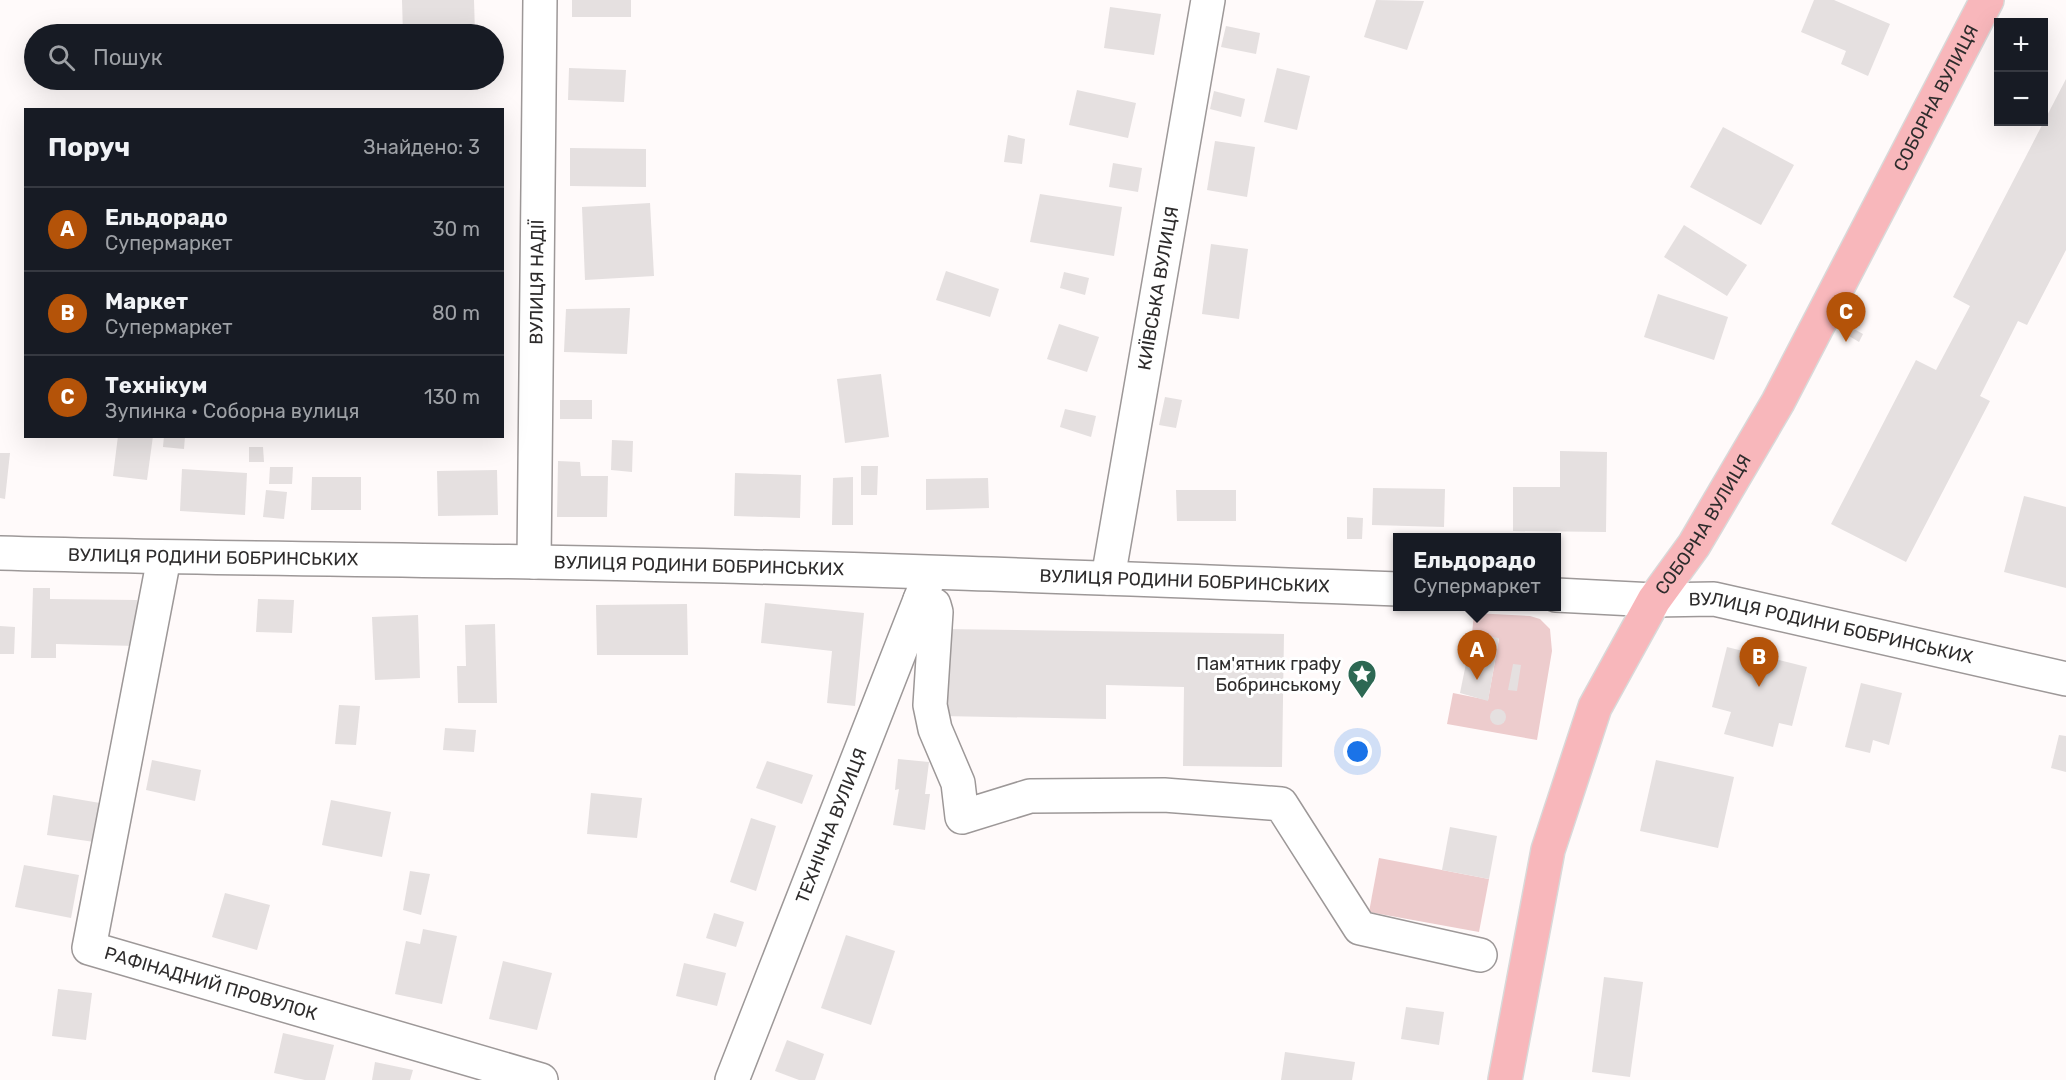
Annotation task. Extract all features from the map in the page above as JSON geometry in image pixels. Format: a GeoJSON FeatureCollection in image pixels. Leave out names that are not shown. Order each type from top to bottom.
{"type":"FeatureCollection","features":[{"type":"Feature","properties":{"kind":"main road","name":"СОБОРНА ВУЛИЦЯ"},"geometry":{"type":"LineString","coordinates":[[1505,1080],[1548,850],[1595,707],[1654,600],[1694,545],[1779,402],[1987,0]]}},
{"type":"Feature","properties":{"kind":"street","name":"ВУЛИЦЯ НАДІЇ"},"geometry":{"type":"LineString","coordinates":[[534,562],[540,0]]}},
{"type":"Feature","properties":{"kind":"street","name":"КИЇВСЬКА ВУЛИЦЯ"},"geometry":{"type":"LineString","coordinates":[[1108,578],[1208,0]]}},
{"type":"Feature","properties":{"kind":"street","name":"ВУЛИЦЯ РОДИНИ БОБРИНСЬКИХ"},"geometry":{"type":"LineString","coordinates":[[0,553],[164,558],[534,562],[925,586],[1108,578],[1393,590]]}},
{"type":"Feature","properties":{"kind":"street","name":"РАФІНАДНИЙ ПРОВУЛОК"},"geometry":{"type":"LineString","coordinates":[[164,558],[89,948],[541,1080]]}},
{"type":"Feature","properties":{"kind":"street"},"geometry":{"type":"LineString","coordinates":[[925,586],[936,612],[930,705],[935,729],[958,783],[962,817],[1030,796],[1164,795],[1281,804],[1360,928],[1480,955]]}},
{"type":"Feature","properties":{"kind":"street","name":"ТЕХНІЧНА ВУЛИЦЯ"},"geometry":{"type":"LineString","coordinates":[[732,1080],[925,586]]}},
{"type":"Feature","properties":{"kind":"street","name":"ВУЛИЦЯ РОДИНИ БОБРИНСЬКИХ"},"geometry":{"type":"LineString","coordinates":[[1561,595],[1654,600],[1713,599],[2066,678]]}},
{"type":"Feature","properties":{"kind":"shaded area"},"geometry":{"type":"Polygon","coordinates":[[[1474,613],[1530,616],[1540,619],[1550,629],[1552,651],[1537,740],[1447,724],[1453,693],[1488,700],[1499,639],[1472,634],[1474,613]]]}},
{"type":"Feature","properties":{"kind":"shaded area"},"geometry":{"type":"Polygon","coordinates":[[[1379,858],[1489,879],[1479,932],[1369,912],[1379,858]]]}},
{"type":"Feature","properties":{"kind":"building"},"geometry":{"type":"Polygon","coordinates":[[[402,0],[474,0],[475,24],[403,24],[402,0]]]}},
{"type":"Feature","properties":{"kind":"building"},"geometry":{"type":"Polygon","coordinates":[[[572,0],[631,0],[631,17],[572,17],[572,0]]]}},
{"type":"Feature","properties":{"kind":"building"},"geometry":{"type":"Polygon","coordinates":[[[1376,0],[1424,1],[1407,50],[1364,37],[1376,0]]]}},
{"type":"Feature","properties":{"kind":"building"},"geometry":{"type":"Polygon","coordinates":[[[1814,0],[1834,0],[1890,24],[1868,76],[1841,64],[1846,51],[1801,32],[1814,0]]]}},
{"type":"Feature","properties":{"kind":"building"},"geometry":{"type":"Polygon","coordinates":[[[1110,7],[1161,14],[1154,55],[1104,48],[1110,7]]]}},
{"type":"Feature","properties":{"kind":"building"},"geometry":{"type":"Polygon","coordinates":[[[1226,26],[1260,33],[1256,54],[1221,47],[1226,26]]]}},
{"type":"Feature","properties":{"kind":"building"},"geometry":{"type":"Polygon","coordinates":[[[569,68],[626,70],[624,102],[568,100],[569,68]]]}},
{"type":"Feature","properties":{"kind":"building"},"geometry":{"type":"Polygon","coordinates":[[[1277,68],[1310,76],[1297,130],[1264,122],[1277,68]]]}},
{"type":"Feature","properties":{"kind":"building"},"geometry":{"type":"Polygon","coordinates":[[[2066,79],[2066,250],[2027,325],[2018,321],[1980,396],[1990,401],[1906,562],[1831,524],[1916,360],[1936,370],[1970,306],[1953,297],[2042,126],[2048,126],[2048,114],[2066,79]]]}},
{"type":"Feature","properties":{"kind":"building"},"geometry":{"type":"Polygon","coordinates":[[[1077,90],[1136,103],[1128,138],[1069,125],[1077,90]]]}},
{"type":"Feature","properties":{"kind":"building"},"geometry":{"type":"Polygon","coordinates":[[[1214,91],[1245,99],[1241,117],[1210,109],[1214,91]]]}},
{"type":"Feature","properties":{"kind":"building"},"geometry":{"type":"Polygon","coordinates":[[[1723,127],[1794,165],[1761,225],[1690,187],[1723,127]]]}},
{"type":"Feature","properties":{"kind":"building"},"geometry":{"type":"Polygon","coordinates":[[[1008,135],[1025,139],[1022,164],[1004,162],[1008,135]]]}},
{"type":"Feature","properties":{"kind":"building"},"geometry":{"type":"Polygon","coordinates":[[[1215,141],[1255,147],[1247,197],[1207,190],[1215,141]]]}},
{"type":"Feature","properties":{"kind":"building"},"geometry":{"type":"Polygon","coordinates":[[[570,148],[646,149],[646,187],[570,186],[570,148]]]}},
{"type":"Feature","properties":{"kind":"building"},"geometry":{"type":"Polygon","coordinates":[[[1113,163],[1142,168],[1138,192],[1109,187],[1113,163]]]}},
{"type":"Feature","properties":{"kind":"building"},"geometry":{"type":"Polygon","coordinates":[[[1040,194],[1122,207],[1114,256],[1030,242],[1040,194]]]}},
{"type":"Feature","properties":{"kind":"building"},"geometry":{"type":"Polygon","coordinates":[[[650,203],[654,276],[585,280],[582,207],[650,203]]]}},
{"type":"Feature","properties":{"kind":"building"},"geometry":{"type":"Polygon","coordinates":[[[1684,225],[1747,265],[1727,296],[1664,257],[1684,225]]]}},
{"type":"Feature","properties":{"kind":"building"},"geometry":{"type":"Polygon","coordinates":[[[1211,244],[1248,249],[1239,319],[1202,314],[1211,244]]]}},
{"type":"Feature","properties":{"kind":"building"},"geometry":{"type":"Polygon","coordinates":[[[946,271],[999,289],[990,317],[936,300],[946,271]]]}},
{"type":"Feature","properties":{"kind":"building"},"geometry":{"type":"Polygon","coordinates":[[[1064,272],[1089,278],[1085,295],[1060,288],[1064,272]]]}},
{"type":"Feature","properties":{"kind":"building"},"geometry":{"type":"Polygon","coordinates":[[[1658,294],[1728,317],[1714,360],[1644,337],[1658,294]]]}},
{"type":"Feature","properties":{"kind":"building"},"geometry":{"type":"Polygon","coordinates":[[[630,308],[627,354],[564,352],[566,309],[630,308]]]}},
{"type":"Feature","properties":{"kind":"building"},"geometry":{"type":"Polygon","coordinates":[[[1059,324],[1099,337],[1087,372],[1047,359],[1059,324]]]}},
{"type":"Feature","properties":{"kind":"building"},"geometry":{"type":"Polygon","coordinates":[[[1854,329],[1863,334],[1859,342],[1849,336],[1854,329]]]}},
{"type":"Feature","properties":{"kind":"building"},"geometry":{"type":"Polygon","coordinates":[[[881,374],[889,437],[845,443],[837,379],[881,374]]]}},
{"type":"Feature","properties":{"kind":"building"},"geometry":{"type":"Polygon","coordinates":[[[1165,397],[1182,400],[1176,428],[1159,425],[1165,397]]]}},
{"type":"Feature","properties":{"kind":"building"},"geometry":{"type":"Polygon","coordinates":[[[560,400],[592,400],[592,419],[560,419],[560,400]]]}},
{"type":"Feature","properties":{"kind":"building"},"geometry":{"type":"Polygon","coordinates":[[[1065,409],[1096,416],[1091,437],[1060,427],[1065,409]]]}},
{"type":"Feature","properties":{"kind":"building"},"geometry":{"type":"Polygon","coordinates":[[[118,438],[153,438],[147,480],[113,476],[118,438]]]}},
{"type":"Feature","properties":{"kind":"building"},"geometry":{"type":"Polygon","coordinates":[[[164,438],[185,438],[184,449],[163,447],[164,438]]]}},
{"type":"Feature","properties":{"kind":"building"},"geometry":{"type":"Polygon","coordinates":[[[612,440],[633,441],[632,472],[611,470],[612,440]]]}},
{"type":"Feature","properties":{"kind":"building"},"geometry":{"type":"Polygon","coordinates":[[[249,447],[263,447],[264,462],[249,462],[249,447]]]}},
{"type":"Feature","properties":{"kind":"building"},"geometry":{"type":"Polygon","coordinates":[[[1560,451],[1607,452],[1606,532],[1513,531],[1513,487],[1560,487],[1560,451]]]}},
{"type":"Feature","properties":{"kind":"building"},"geometry":{"type":"Polygon","coordinates":[[[0,453],[10,453],[5,499],[0,498],[0,453]]]}},
{"type":"Feature","properties":{"kind":"building"},"geometry":{"type":"Polygon","coordinates":[[[558,461],[580,462],[581,476],[608,476],[607,517],[557,517],[558,461]]]}},
{"type":"Feature","properties":{"kind":"building"},"geometry":{"type":"Polygon","coordinates":[[[861,466],[878,466],[877,495],[861,495],[861,466]]]}},
{"type":"Feature","properties":{"kind":"building"},"geometry":{"type":"Polygon","coordinates":[[[270,467],[293,467],[292,484],[269,484],[270,467]]]}},
{"type":"Feature","properties":{"kind":"building"},"geometry":{"type":"Polygon","coordinates":[[[182,469],[247,473],[245,515],[180,511],[182,469]]]}},
{"type":"Feature","properties":{"kind":"building"},"geometry":{"type":"Polygon","coordinates":[[[497,470],[498,515],[438,516],[437,471],[497,470]]]}},
{"type":"Feature","properties":{"kind":"building"},"geometry":{"type":"Polygon","coordinates":[[[735,473],[801,475],[800,518],[734,516],[735,473]]]}},
{"type":"Feature","properties":{"kind":"building"},"geometry":{"type":"Polygon","coordinates":[[[312,477],[361,477],[361,510],[311,510],[312,477]]]}},
{"type":"Feature","properties":{"kind":"building"},"geometry":{"type":"Polygon","coordinates":[[[853,477],[853,525],[832,525],[833,478],[853,477]]]}},
{"type":"Feature","properties":{"kind":"building"},"geometry":{"type":"Polygon","coordinates":[[[988,478],[989,508],[926,510],[926,479],[988,478]]]}},
{"type":"Feature","properties":{"kind":"building"},"geometry":{"type":"Polygon","coordinates":[[[1373,488],[1445,489],[1444,527],[1372,525],[1373,488]]]}},
{"type":"Feature","properties":{"kind":"building"},"geometry":{"type":"Polygon","coordinates":[[[266,490],[287,492],[284,519],[263,517],[266,490]]]}},
{"type":"Feature","properties":{"kind":"building"},"geometry":{"type":"Polygon","coordinates":[[[1176,490],[1236,490],[1236,521],[1177,521],[1176,490]]]}},
{"type":"Feature","properties":{"kind":"building"},"geometry":{"type":"Polygon","coordinates":[[[2024,496],[2066,507],[2066,588],[2004,572],[2024,496]]]}},
{"type":"Feature","properties":{"kind":"building"},"geometry":{"type":"Polygon","coordinates":[[[1347,517],[1363,518],[1362,539],[1347,539],[1347,517]]]}},
{"type":"Feature","properties":{"kind":"building"},"geometry":{"type":"Polygon","coordinates":[[[33,588],[50,588],[50,599],[137,600],[136,646],[56,644],[56,658],[31,658],[33,588]]]}},
{"type":"Feature","properties":{"kind":"building"},"geometry":{"type":"Polygon","coordinates":[[[258,599],[294,600],[292,633],[256,632],[258,599]]]}},
{"type":"Feature","properties":{"kind":"building"},"geometry":{"type":"Polygon","coordinates":[[[765,603],[864,613],[855,706],[827,703],[832,651],[761,643],[765,603]]]}},
{"type":"Feature","properties":{"kind":"building"},"geometry":{"type":"Polygon","coordinates":[[[687,604],[688,655],[597,655],[596,605],[687,604]]]}},
{"type":"Feature","properties":{"kind":"building"},"geometry":{"type":"Polygon","coordinates":[[[418,615],[420,678],[375,680],[372,617],[418,615]]]}},
{"type":"Feature","properties":{"kind":"building"},"geometry":{"type":"Polygon","coordinates":[[[495,624],[497,703],[458,703],[457,666],[466,666],[465,625],[495,624]]]}},
{"type":"Feature","properties":{"kind":"building"},"geometry":{"type":"Polygon","coordinates":[[[0,626],[15,627],[14,654],[0,654],[0,626]]]}},
{"type":"Feature","properties":{"kind":"building"},"geometry":{"type":"Polygon","coordinates":[[[943,629],[1284,634],[1282,767],[1183,766],[1184,687],[1106,685],[1106,719],[941,716],[943,629]]]}},
{"type":"Feature","properties":{"kind":"building"},"geometry":{"type":"Polygon","coordinates":[[[1472,634],[1499,638],[1488,701],[1460,693],[1472,634]]]}},
{"type":"Feature","properties":{"kind":"building"},"geometry":{"type":"Polygon","coordinates":[[[1727,647],[1807,667],[1792,726],[1779,723],[1773,747],[1724,734],[1731,712],[1712,707],[1727,647]]]}},
{"type":"Feature","properties":{"kind":"building"},"geometry":{"type":"Polygon","coordinates":[[[1513,664],[1521,665],[1517,691],[1508,690],[1513,664]]]}},
{"type":"Feature","properties":{"kind":"building"},"geometry":{"type":"Polygon","coordinates":[[[1861,683],[1902,693],[1889,745],[1873,740],[1870,753],[1845,747],[1861,683]]]}},
{"type":"Feature","properties":{"kind":"building"},"geometry":{"type":"Polygon","coordinates":[[[339,705],[360,706],[356,745],[335,744],[339,705]]]}},
{"type":"Feature","properties":{"kind":"building"},"geometry":{"type":"Polygon","coordinates":[[[1498,709],[1504,711],[1506,717],[1504,723],[1498,725],[1492,723],[1490,717],[1492,711],[1498,709]]]}},
{"type":"Feature","properties":{"kind":"building"},"geometry":{"type":"Polygon","coordinates":[[[445,728],[476,730],[474,752],[443,750],[445,728]]]}},
{"type":"Feature","properties":{"kind":"building"},"geometry":{"type":"Polygon","coordinates":[[[2059,735],[2066,736],[2066,772],[2051,768],[2059,735]]]}},
{"type":"Feature","properties":{"kind":"building"},"geometry":{"type":"Polygon","coordinates":[[[898,759],[929,762],[925,794],[930,794],[925,830],[893,825],[899,789],[895,790],[898,759]]]}},
{"type":"Feature","properties":{"kind":"building"},"geometry":{"type":"Polygon","coordinates":[[[152,760],[201,770],[195,801],[146,790],[152,760]]]}},
{"type":"Feature","properties":{"kind":"building"},"geometry":{"type":"Polygon","coordinates":[[[1656,760],[1734,777],[1718,848],[1640,831],[1656,760]]]}},
{"type":"Feature","properties":{"kind":"building"},"geometry":{"type":"Polygon","coordinates":[[[767,761],[813,775],[802,804],[756,788],[767,761]]]}},
{"type":"Feature","properties":{"kind":"building"},"geometry":{"type":"Polygon","coordinates":[[[591,793],[642,798],[637,838],[587,834],[591,793]]]}},
{"type":"Feature","properties":{"kind":"building"},"geometry":{"type":"Polygon","coordinates":[[[53,795],[100,803],[94,842],[47,835],[53,795]]]}},
{"type":"Feature","properties":{"kind":"building"},"geometry":{"type":"Polygon","coordinates":[[[331,800],[391,812],[382,857],[322,845],[331,800]]]}},
{"type":"Feature","properties":{"kind":"building"},"geometry":{"type":"Polygon","coordinates":[[[751,818],[776,826],[756,891],[730,882],[751,818]]]}},
{"type":"Feature","properties":{"kind":"building"},"geometry":{"type":"Polygon","coordinates":[[[1450,827],[1497,836],[1489,879],[1442,870],[1450,827]]]}},
{"type":"Feature","properties":{"kind":"building"},"geometry":{"type":"Polygon","coordinates":[[[24,865],[79,875],[71,918],[15,907],[24,865]]]}},
{"type":"Feature","properties":{"kind":"building"},"geometry":{"type":"Polygon","coordinates":[[[410,871],[430,874],[421,915],[403,910],[410,871]]]}},
{"type":"Feature","properties":{"kind":"building"},"geometry":{"type":"Polygon","coordinates":[[[225,893],[270,905],[257,950],[212,937],[225,893]]]}},
{"type":"Feature","properties":{"kind":"building"},"geometry":{"type":"Polygon","coordinates":[[[714,913],[744,922],[736,947],[706,938],[714,913]]]}},
{"type":"Feature","properties":{"kind":"building"},"geometry":{"type":"Polygon","coordinates":[[[423,929],[457,936],[442,1004],[395,994],[406,941],[420,944],[423,929]]]}},
{"type":"Feature","properties":{"kind":"building"},"geometry":{"type":"Polygon","coordinates":[[[846,935],[895,951],[871,1025],[821,1008],[846,935]]]}},
{"type":"Feature","properties":{"kind":"building"},"geometry":{"type":"Polygon","coordinates":[[[503,961],[552,973],[537,1030],[489,1019],[503,961]]]}},
{"type":"Feature","properties":{"kind":"building"},"geometry":{"type":"Polygon","coordinates":[[[684,963],[726,973],[717,1006],[676,996],[684,963]]]}},
{"type":"Feature","properties":{"kind":"building"},"geometry":{"type":"Polygon","coordinates":[[[1604,977],[1643,982],[1630,1077],[1592,1072],[1604,977]]]}},
{"type":"Feature","properties":{"kind":"building"},"geometry":{"type":"Polygon","coordinates":[[[58,989],[92,993],[86,1040],[52,1036],[58,989]]]}},
{"type":"Feature","properties":{"kind":"building"},"geometry":{"type":"Polygon","coordinates":[[[1406,1007],[1444,1012],[1439,1045],[1401,1039],[1406,1007]]]}},
{"type":"Feature","properties":{"kind":"building"},"geometry":{"type":"Polygon","coordinates":[[[283,1033],[334,1045],[325,1080],[305,1080],[274,1073],[283,1033]]]}},
{"type":"Feature","properties":{"kind":"building"},"geometry":{"type":"Polygon","coordinates":[[[787,1040],[824,1054],[815,1080],[799,1080],[775,1071],[787,1040]]]}},
{"type":"Feature","properties":{"kind":"building"},"geometry":{"type":"Polygon","coordinates":[[[1285,1052],[1355,1062],[1352,1080],[1281,1080],[1285,1052]]]}},
{"type":"Feature","properties":{"kind":"building"},"geometry":{"type":"Polygon","coordinates":[[[375,1062],[413,1070],[410,1080],[372,1080],[375,1062]]]}},
{"type":"Feature","properties":{"kind":"place","name":"Технікум"},"geometry":{"type":"Point","coordinates":[1846,342]}},
{"type":"Feature","properties":{"kind":"place","name":"Ельдорадо"},"geometry":{"type":"Point","coordinates":[1477,680]}},
{"type":"Feature","properties":{"kind":"place","name":"Маркет"},"geometry":{"type":"Point","coordinates":[1759,687]}},
{"type":"Feature","properties":{"kind":"place","name":"Пам'ятник графу Бобринському"},"geometry":{"type":"Point","coordinates":[1362,700]}}]}
